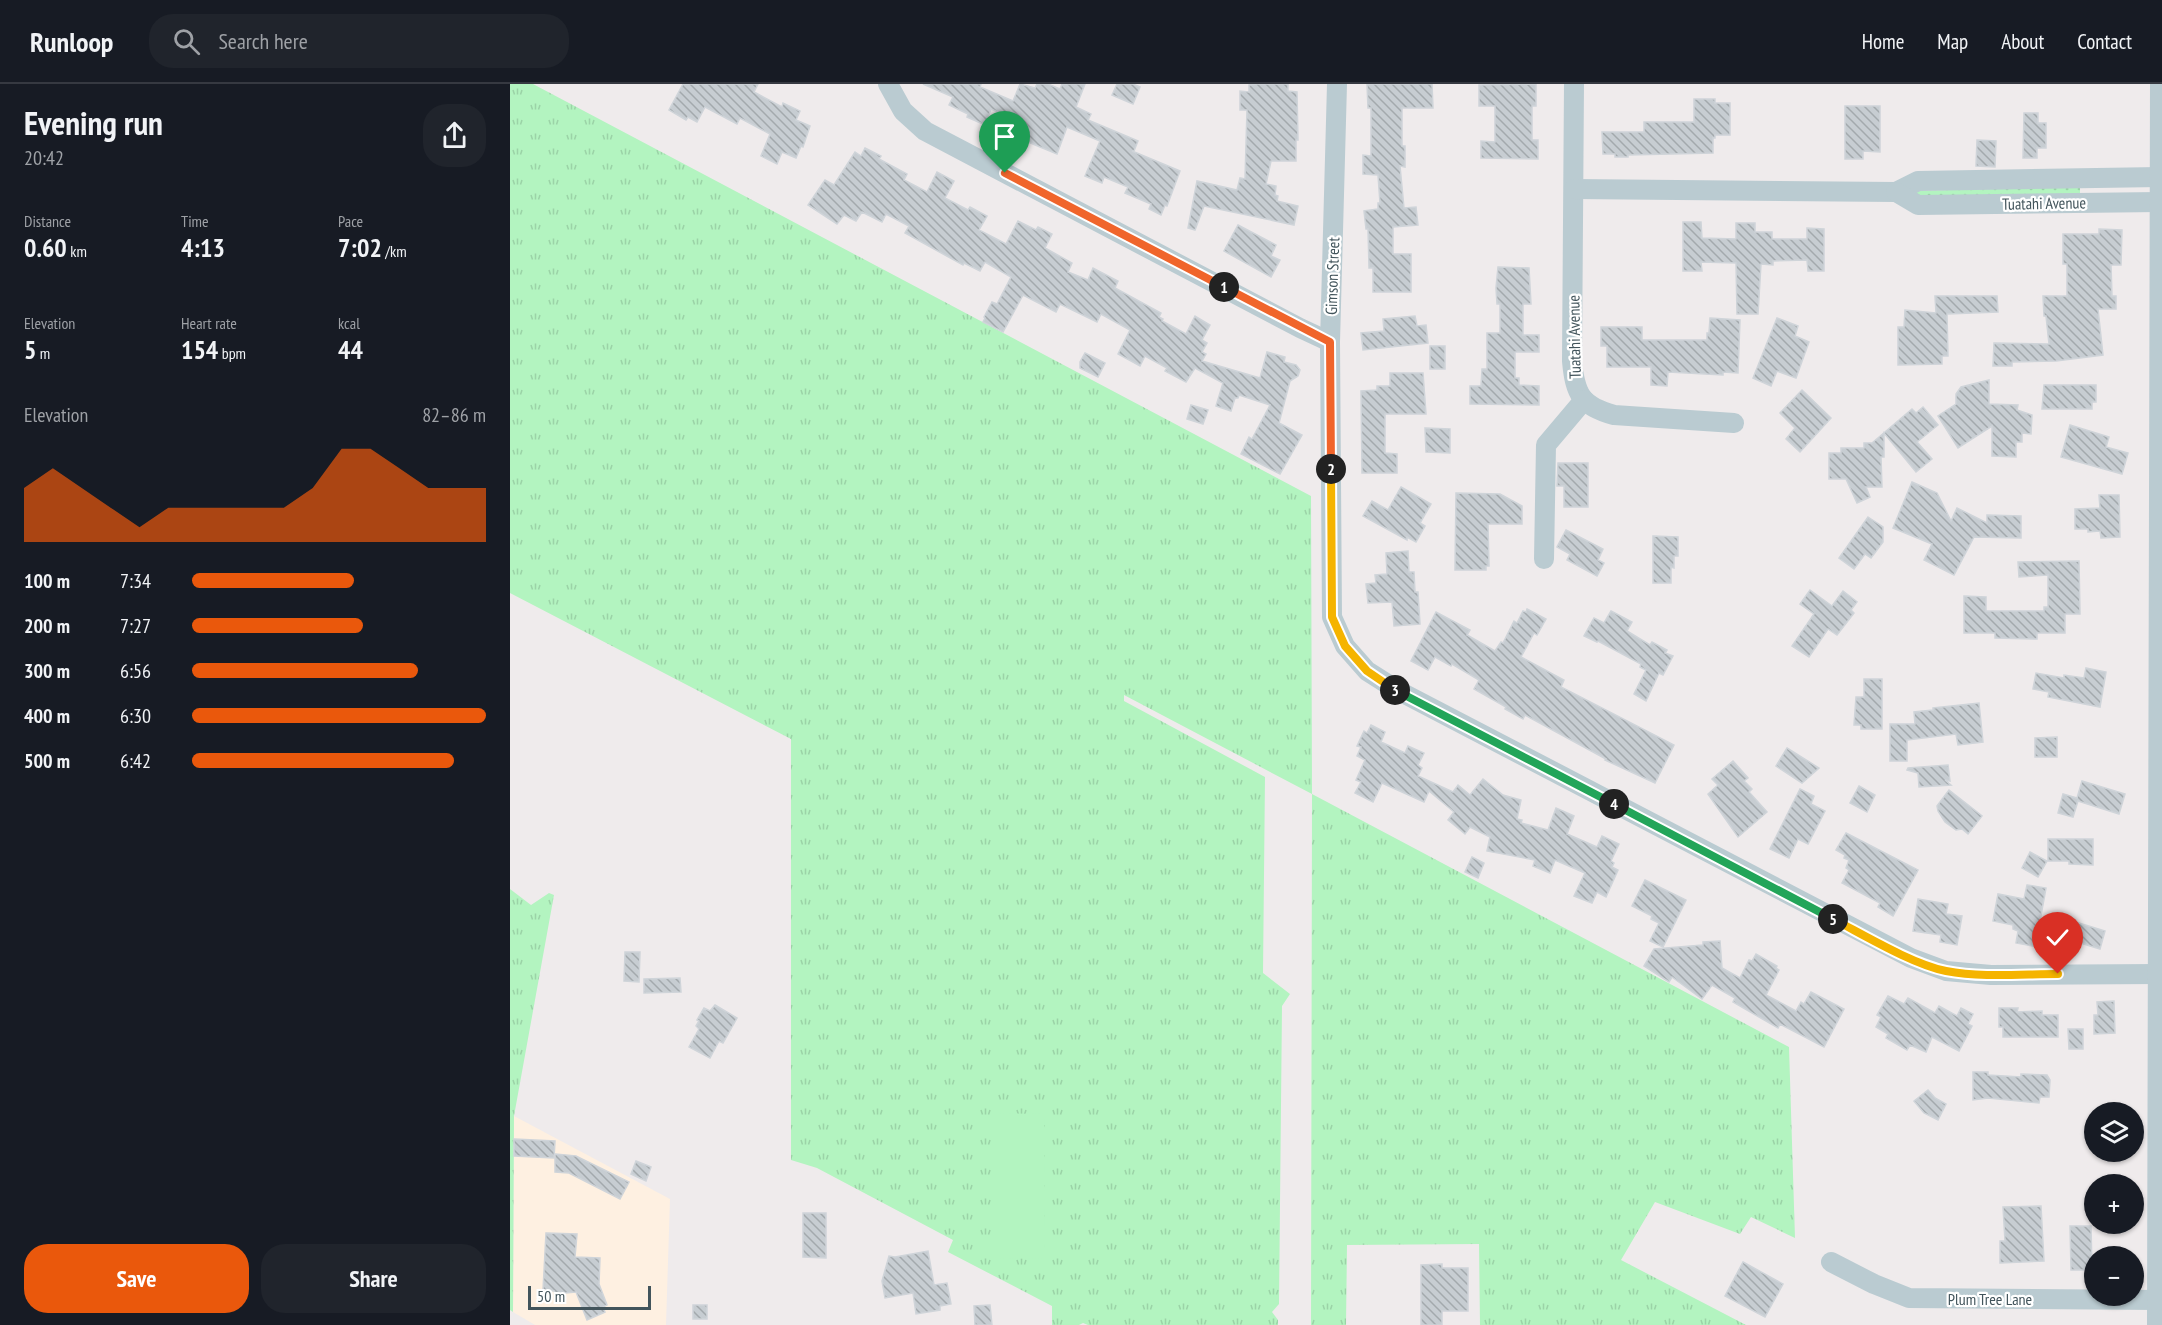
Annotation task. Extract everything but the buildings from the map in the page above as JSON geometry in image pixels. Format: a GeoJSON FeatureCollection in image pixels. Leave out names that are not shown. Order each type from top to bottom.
{"type":"FeatureCollection","features":[{"type":"Feature","properties":{"kind":"street"},"geometry":{"type":"LineString","coordinates":[[888,84],[903,111],[926,131],[1330,342]]}},
{"type":"Feature","properties":{"kind":"street","name":"Gimson Street"},"geometry":{"type":"LineString","coordinates":[[1337,84],[1330,342],[1332,617],[1345,646],[1367,671],[1397,690],[1911,958],[1946,971],[1991,975],[2159,974]]}},
{"type":"Feature","properties":{"kind":"street","name":"Tuatahi Avenue"},"geometry":{"type":"LineString","coordinates":[[1574,84],[1572,361],[1574,385],[1584,400],[1599,411],[1614,415],[1734,423]]}},
{"type":"Feature","properties":{"kind":"street"},"geometry":{"type":"LineString","coordinates":[[2157,1325],[2160,1127],[2160,84]]}},
{"type":"Feature","properties":{"kind":"street","name":"Tuatahi Avenue"},"geometry":{"type":"LineString","coordinates":[[1574,189],[1896,192],[1918,181],[2160,177]]}},
{"type":"Feature","properties":{"kind":"street","name":"Tuatahi Avenue"},"geometry":{"type":"LineString","coordinates":[[1896,192],[1918,205],[2160,202]]}},
{"type":"Feature","properties":{"kind":"street"},"geometry":{"type":"LineString","coordinates":[[1545,559],[1546,445],[1584,400]]}},
{"type":"Feature","properties":{"kind":"street","name":"Plum Tree Lane"},"geometry":{"type":"LineString","coordinates":[[1831,1262],[1874,1284],[1909,1298],[2157,1300]]}},
{"type":"Feature","properties":{"kind":"shaded area"},"geometry":{"type":"Polygon","coordinates":[[[514,1116],[670,1199],[666,1325],[535,1325],[513,1312],[514,1116]]]}},
{"type":"Feature","properties":{"kind":"green space"},"geometry":{"type":"Polygon","coordinates":[[[510,84],[533,84],[1311,496],[1312,794],[1124,695],[1124,701],[1265,777],[1263,973],[1290,994],[1282,1006],[1279,1304],[1272,1312],[1278,1320],[1278,1325],[1088,1325],[1083,1323],[1052,1325],[1052,1306],[948,1252],[953,1240],[817,1168],[791,1160],[791,739],[510,593],[510,84]]]}},
{"type":"Feature","properties":{"kind":"green space"},"geometry":{"type":"Polygon","coordinates":[[[2080,187],[2080,199],[1915,199],[1909,191],[2080,187]]]}},
{"type":"Feature","properties":{"kind":"green space"},"geometry":{"type":"Polygon","coordinates":[[[1312,794],[1789,1047],[1795,1238],[1751,1217],[1740,1234],[1655,1202],[1621,1260],[1746,1325],[1480,1325],[1479,1244],[1347,1245],[1346,1325],[1311,1325],[1312,794]]]}},
{"type":"Feature","properties":{"kind":"green space"},"geometry":{"type":"Polygon","coordinates":[[[510,889],[531,905],[549,893],[554,895],[514,1116],[513,1312],[510,1310],[510,889]]]}},
{"type":"Feature","properties":{"kind":"green space"},"geometry":{"type":"Polygon","coordinates":[[[995,1113],[1044,1114],[1045,1258],[995,1259],[995,1113]]]}},
{"type":"Feature","properties":{"kind":"route"},"geometry":{"type":"LineString","coordinates":[[1005,173],[1330,342],[1332,617],[1345,646],[1367,671],[1397,690],[1911,958],[1946,971],[1991,975],[2058,974]]}}]}
